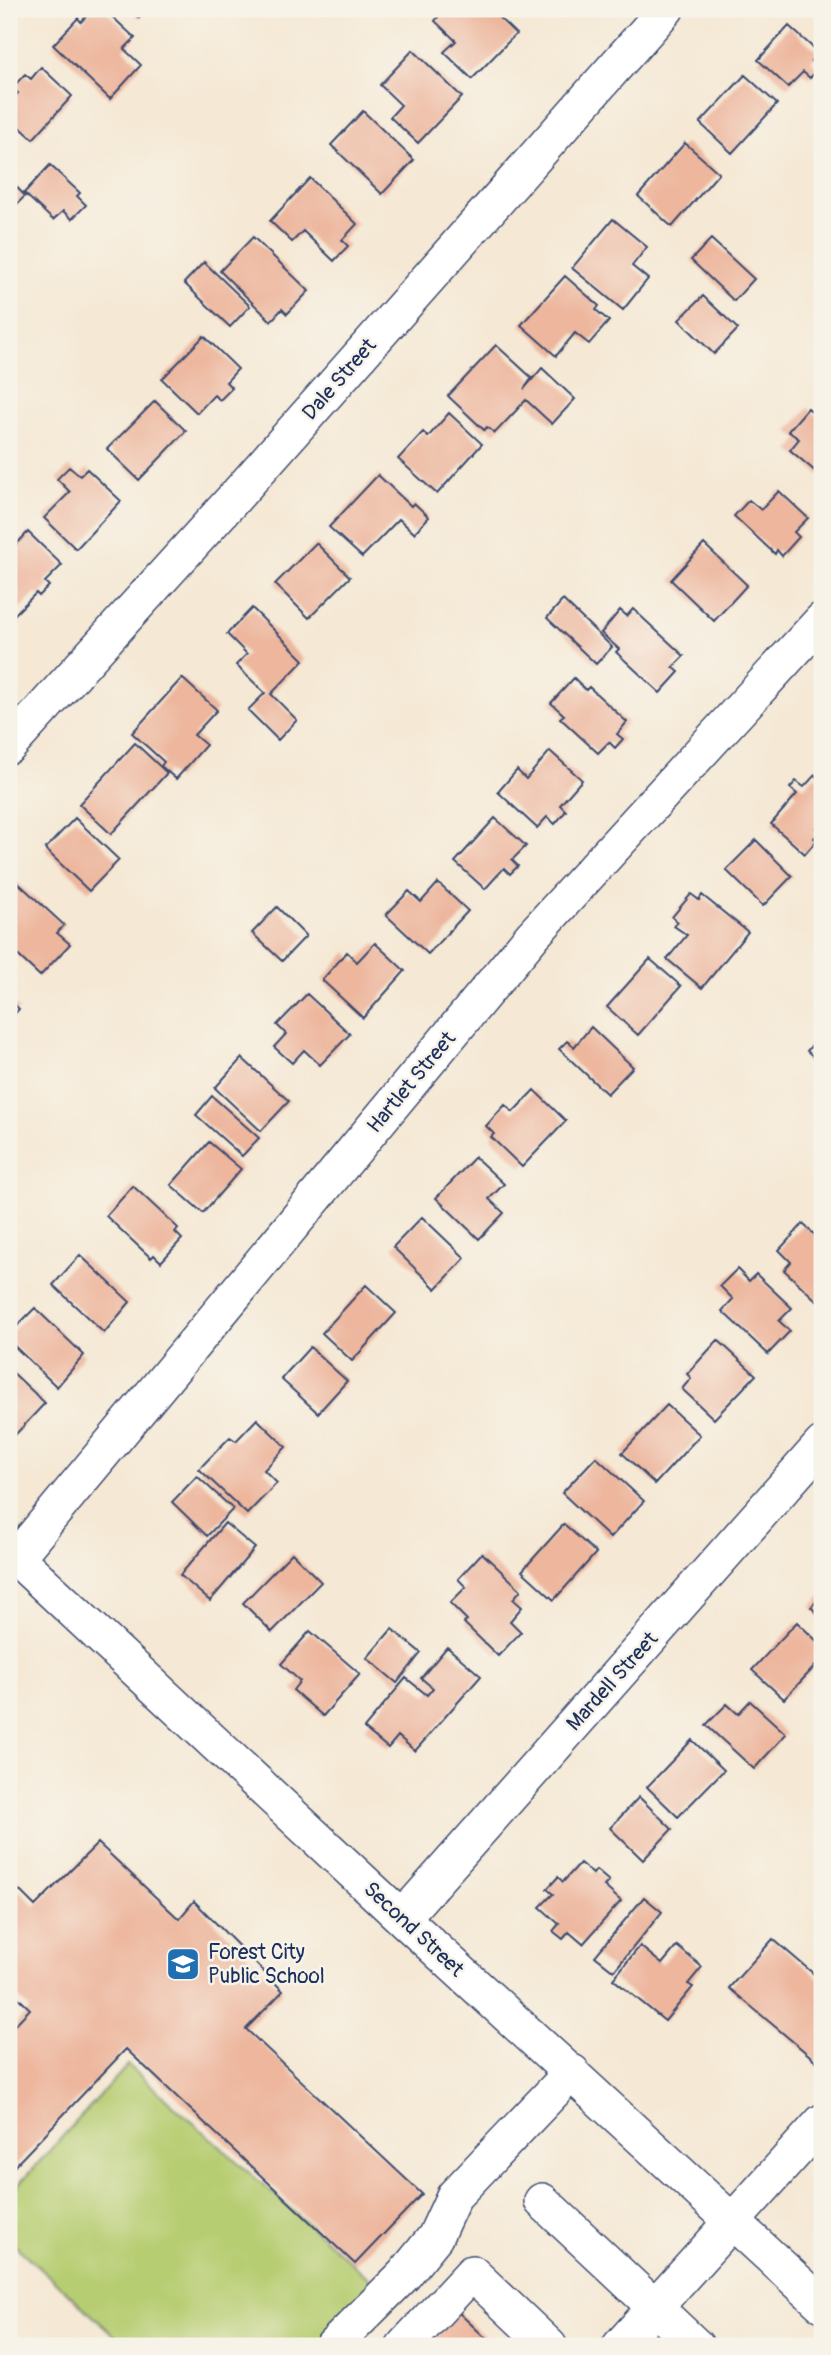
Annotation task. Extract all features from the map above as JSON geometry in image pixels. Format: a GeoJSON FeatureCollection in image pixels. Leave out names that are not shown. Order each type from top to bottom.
{"type":"FeatureCollection","features":[{"type":"Feature","properties":{"kind":"street","name":"Dale Street"},"geometry":{"type":"LineString","coordinates":[[9,746],[235,497],[666,9]]}},
{"type":"Feature","properties":{"kind":"street","name":"Hartlet Street"},"geometry":{"type":"LineString","coordinates":[[12,1554],[533,935],[822,620]]}},
{"type":"Feature","properties":{"kind":"street","name":"Mardell Street"},"geometry":{"type":"LineString","coordinates":[[402,1918],[822,1444]]}},
{"type":"Feature","properties":{"kind":"street","name":"Second Street"},"geometry":{"type":"LineString","coordinates":[[12,1554],[402,1918],[822,2304]]}},
{"type":"Feature","properties":{"kind":"street"},"geometry":{"type":"LineString","coordinates":[[333,2346],[404,2275],[435,2238],[454,2196],[572,2072]]}},
{"type":"Feature","properties":{"kind":"street"},"geometry":{"type":"LineString","coordinates":[[620,2346],[822,2122]]}},
{"type":"Feature","properties":{"kind":"street"},"geometry":{"type":"LineString","coordinates":[[542,2201],[696,2346]]}},
{"type":"Feature","properties":{"kind":"street"},"geometry":{"type":"LineString","coordinates":[[404,2346],[472,2273],[549,2346]]}},
{"type":"Feature","properties":{"kind":"green space"},"geometry":{"type":"Polygon","coordinates":[[[128,2065],[381,2289],[330,2346],[126,2346],[9,2240],[9,2195],[128,2065]]]}},
{"type":"Feature","properties":{"kind":"building"},"geometry":{"type":"Polygon","coordinates":[[[93,9],[104,9],[135,38],[124,49],[141,65],[110,99],[53,45],[78,18],[81,22],[93,9]]]}},
{"type":"Feature","properties":{"kind":"building"},"geometry":{"type":"Polygon","coordinates":[[[130,9],[147,9],[139,18],[130,9]]]}},
{"type":"Feature","properties":{"kind":"building"},"geometry":{"type":"Polygon","coordinates":[[[429,9],[490,9],[516,34],[472,79],[444,52],[456,41],[435,21],[438,17],[429,9]]]}},
{"type":"Feature","properties":{"kind":"building"},"geometry":{"type":"Polygon","coordinates":[[[789,26],[819,53],[811,61],[819,68],[810,78],[803,72],[788,87],[758,60],[789,26]]]}},
{"type":"Feature","properties":{"kind":"building"},"geometry":{"type":"Polygon","coordinates":[[[413,50],[462,97],[418,143],[390,117],[401,105],[380,85],[413,50]]]}},
{"type":"Feature","properties":{"kind":"building"},"geometry":{"type":"Polygon","coordinates":[[[41,67],[72,96],[33,139],[9,117],[9,103],[18,93],[12,88],[25,74],[31,79],[41,67]]]}},
{"type":"Feature","properties":{"kind":"building"},"geometry":{"type":"Polygon","coordinates":[[[745,75],[777,104],[732,153],[700,123],[745,75]]]}},
{"type":"Feature","properties":{"kind":"building"},"geometry":{"type":"Polygon","coordinates":[[[363,111],[414,160],[382,194],[331,145],[363,111]]]}},
{"type":"Feature","properties":{"kind":"building"},"geometry":{"type":"Polygon","coordinates":[[[685,143],[719,173],[672,227],[638,196],[685,143]]]}},
{"type":"Feature","properties":{"kind":"building"},"geometry":{"type":"Polygon","coordinates":[[[50,165],[80,193],[77,196],[86,205],[72,219],[63,211],[53,220],[24,193],[50,165]]]}},
{"type":"Feature","properties":{"kind":"building"},"geometry":{"type":"Polygon","coordinates":[[[9,171],[15,177],[11,181],[25,196],[9,212],[9,171]]]}},
{"type":"Feature","properties":{"kind":"building"},"geometry":{"type":"Polygon","coordinates":[[[310,178],[357,224],[342,240],[348,246],[334,261],[303,231],[292,242],[270,221],[310,178]]]}},
{"type":"Feature","properties":{"kind":"building"},"geometry":{"type":"Polygon","coordinates":[[[613,219],[647,247],[632,266],[648,279],[623,310],[572,268],[613,219]]]}},
{"type":"Feature","properties":{"kind":"building"},"geometry":{"type":"Polygon","coordinates":[[[253,237],[309,291],[287,314],[282,309],[271,321],[220,271],[253,237]]]}},
{"type":"Feature","properties":{"kind":"building"},"geometry":{"type":"Polygon","coordinates":[[[711,239],[754,279],[734,301],[691,260],[711,239]]]}},
{"type":"Feature","properties":{"kind":"building"},"geometry":{"type":"Polygon","coordinates":[[[204,262],[250,306],[230,327],[184,283],[204,262]]]}},
{"type":"Feature","properties":{"kind":"building"},"geometry":{"type":"Polygon","coordinates":[[[565,276],[599,306],[596,310],[609,321],[589,344],[575,333],[556,356],[521,325],[565,276]]]}},
{"type":"Feature","properties":{"kind":"building"},"geometry":{"type":"Polygon","coordinates":[[[703,296],[738,329],[714,354],[679,320],[703,296]]]}},
{"type":"Feature","properties":{"kind":"building"},"geometry":{"type":"Polygon","coordinates":[[[204,336],[238,369],[226,382],[232,388],[220,400],[214,395],[197,413],[162,379],[204,336]]]}},
{"type":"Feature","properties":{"kind":"building"},"geometry":{"type":"Polygon","coordinates":[[[496,345],[532,378],[524,389],[542,368],[575,399],[552,424],[526,400],[495,433],[487,427],[484,430],[448,396],[496,345]]]}},
{"type":"Feature","properties":{"kind":"building"},"geometry":{"type":"Polygon","coordinates":[[[155,401],[186,431],[139,480],[107,449],[155,401]]]}},
{"type":"Feature","properties":{"kind":"building"},"geometry":{"type":"Polygon","coordinates":[[[808,408],[822,420],[822,477],[790,450],[799,439],[788,431],[808,408]]]}},
{"type":"Feature","properties":{"kind":"building"},"geometry":{"type":"Polygon","coordinates":[[[449,413],[482,444],[437,494],[398,459],[423,432],[428,437],[449,413]]]}},
{"type":"Feature","properties":{"kind":"building"},"geometry":{"type":"Polygon","coordinates":[[[69,467],[80,476],[87,469],[121,501],[76,549],[44,518],[70,492],[57,479],[69,467]]]}},
{"type":"Feature","properties":{"kind":"building"},"geometry":{"type":"Polygon","coordinates":[[[378,475],[411,506],[414,503],[429,517],[414,533],[399,519],[362,557],[329,527],[378,475]]]}},
{"type":"Feature","properties":{"kind":"building"},"geometry":{"type":"Polygon","coordinates":[[[779,491],[808,518],[794,532],[799,537],[782,556],[777,550],[775,554],[734,516],[749,500],[761,510],[779,491]]]}},
{"type":"Feature","properties":{"kind":"building"},"geometry":{"type":"Polygon","coordinates":[[[28,532],[62,565],[45,582],[49,586],[39,596],[36,593],[11,618],[9,552],[28,532]]]}},
{"type":"Feature","properties":{"kind":"building"},"geometry":{"type":"Polygon","coordinates":[[[316,543],[350,577],[309,618],[275,584],[316,543]]]}},
{"type":"Feature","properties":{"kind":"building"},"geometry":{"type":"Polygon","coordinates":[[[704,544],[747,585],[714,621],[671,580],[704,544]]]}},
{"type":"Feature","properties":{"kind":"building"},"geometry":{"type":"Polygon","coordinates":[[[563,600],[612,647],[596,664],[547,618],[563,600]]]}},
{"type":"Feature","properties":{"kind":"building"},"geometry":{"type":"Polygon","coordinates":[[[252,608],[304,660],[271,694],[297,720],[278,740],[248,710],[265,693],[236,665],[247,654],[227,634],[252,608]]]}},
{"type":"Feature","properties":{"kind":"building"},"geometry":{"type":"Polygon","coordinates":[[[633,609],[684,656],[673,667],[679,672],[660,693],[616,652],[619,649],[601,633],[620,610],[627,616],[633,609]]]}},
{"type":"Feature","properties":{"kind":"building"},"geometry":{"type":"Polygon","coordinates":[[[182,678],[217,710],[194,735],[206,745],[176,779],[161,766],[164,762],[132,733],[182,678]]]}},
{"type":"Feature","properties":{"kind":"building"},"geometry":{"type":"Polygon","coordinates":[[[574,678],[586,690],[589,687],[627,722],[617,734],[623,739],[615,748],[609,742],[598,753],[560,718],[564,715],[551,703],[574,678]]]}},
{"type":"Feature","properties":{"kind":"building"},"geometry":{"type":"Polygon","coordinates":[[[135,743],[167,773],[111,834],[79,804],[135,743]]]}},
{"type":"Feature","properties":{"kind":"building"},"geometry":{"type":"Polygon","coordinates":[[[550,751],[582,780],[560,805],[566,811],[555,824],[547,817],[537,828],[498,792],[517,770],[526,779],[550,751]]]}},
{"type":"Feature","properties":{"kind":"building"},"geometry":{"type":"Polygon","coordinates":[[[815,775],[822,782],[822,822],[816,828],[820,831],[814,838],[817,840],[805,854],[771,824],[797,794],[790,788],[796,781],[804,787],[815,775]]]}},
{"type":"Feature","properties":{"kind":"building"},"geometry":{"type":"Polygon","coordinates":[[[75,818],[119,860],[89,891],[45,849],[75,818]]]}},
{"type":"Feature","properties":{"kind":"building"},"geometry":{"type":"Polygon","coordinates":[[[495,818],[526,846],[512,860],[518,866],[510,874],[504,868],[485,889],[455,862],[495,818]]]}},
{"type":"Feature","properties":{"kind":"building"},"geometry":{"type":"Polygon","coordinates":[[[756,840],[792,876],[763,906],[726,870],[756,840]]]}},
{"type":"Feature","properties":{"kind":"building"},"geometry":{"type":"Polygon","coordinates":[[[16,881],[64,925],[57,933],[70,944],[40,976],[9,947],[9,889],[16,881]]]}},
{"type":"Feature","properties":{"kind":"building"},"geometry":{"type":"Polygon","coordinates":[[[438,883],[468,911],[428,954],[386,915],[409,891],[421,902],[438,883]]]}},
{"type":"Feature","properties":{"kind":"building"},"geometry":{"type":"Polygon","coordinates":[[[691,894],[699,900],[702,895],[748,932],[702,988],[667,959],[687,935],[674,926],[678,922],[672,917],[691,894]]]}},
{"type":"Feature","properties":{"kind":"building"},"geometry":{"type":"Polygon","coordinates":[[[277,907],[306,936],[282,961],[252,933],[277,907]]]}},
{"type":"Feature","properties":{"kind":"building"},"geometry":{"type":"Polygon","coordinates":[[[375,943],[405,971],[363,1018],[322,980],[347,952],[357,962],[375,943]]]}},
{"type":"Feature","properties":{"kind":"building"},"geometry":{"type":"Polygon","coordinates":[[[650,959],[681,986],[638,1035],[607,1007],[650,959]]]}},
{"type":"Feature","properties":{"kind":"building"},"geometry":{"type":"Polygon","coordinates":[[[307,994],[350,1034],[320,1065],[304,1050],[292,1063],[274,1047],[286,1034],[277,1025],[307,994]]]}},
{"type":"Feature","properties":{"kind":"building"},"geometry":{"type":"Polygon","coordinates":[[[9,999],[19,1009],[9,1020],[9,999]]]}},
{"type":"Feature","properties":{"kind":"building"},"geometry":{"type":"Polygon","coordinates":[[[591,1027],[633,1067],[607,1094],[559,1049],[567,1041],[574,1047],[591,1027]]]}},
{"type":"Feature","properties":{"kind":"building"},"geometry":{"type":"Polygon","coordinates":[[[822,1033],[822,1064],[807,1051],[822,1033]]]}},
{"type":"Feature","properties":{"kind":"building"},"geometry":{"type":"Polygon","coordinates":[[[242,1058],[289,1101],[261,1131],[215,1088],[242,1058]]]}},
{"type":"Feature","properties":{"kind":"building"},"geometry":{"type":"Polygon","coordinates":[[[534,1090],[566,1121],[522,1167],[491,1137],[494,1134],[486,1126],[505,1105],[513,1112],[534,1090]]]}},
{"type":"Feature","properties":{"kind":"building"},"geometry":{"type":"Polygon","coordinates":[[[212,1096],[259,1138],[242,1156],[196,1115],[212,1096]]]}},
{"type":"Feature","properties":{"kind":"building"},"geometry":{"type":"Polygon","coordinates":[[[209,1142],[241,1169],[203,1213],[171,1185],[209,1142]]]}},
{"type":"Feature","properties":{"kind":"building"},"geometry":{"type":"Polygon","coordinates":[[[475,1157],[504,1184],[489,1199],[504,1213],[479,1239],[436,1198],[475,1157]]]}},
{"type":"Feature","properties":{"kind":"building"},"geometry":{"type":"Polygon","coordinates":[[[133,1186],[178,1228],[175,1232],[182,1239],[161,1262],[154,1255],[151,1258],[106,1216],[133,1186]]]}},
{"type":"Feature","properties":{"kind":"building"},"geometry":{"type":"Polygon","coordinates":[[[422,1217],[465,1258],[436,1289],[393,1247],[422,1217]]]}},
{"type":"Feature","properties":{"kind":"building"},"geometry":{"type":"Polygon","coordinates":[[[803,1224],[818,1238],[822,1233],[822,1295],[817,1301],[784,1270],[791,1262],[779,1250],[803,1224]]]}},
{"type":"Feature","properties":{"kind":"building"},"geometry":{"type":"Polygon","coordinates":[[[80,1255],[130,1302],[104,1333],[53,1285],[80,1255]]]}},
{"type":"Feature","properties":{"kind":"building"},"geometry":{"type":"Polygon","coordinates":[[[737,1269],[749,1281],[756,1274],[792,1308],[779,1321],[790,1331],[768,1354],[722,1311],[733,1299],[720,1286],[737,1269]]]}},
{"type":"Feature","properties":{"kind":"building"},"geometry":{"type":"Polygon","coordinates":[[[366,1285],[396,1313],[352,1361],[322,1333],[366,1285]]]}},
{"type":"Feature","properties":{"kind":"building"},"geometry":{"type":"Polygon","coordinates":[[[35,1308],[84,1355],[57,1387],[9,1341],[9,1334],[35,1308]]]}},
{"type":"Feature","properties":{"kind":"building"},"geometry":{"type":"Polygon","coordinates":[[[718,1340],[756,1375],[714,1419],[682,1389],[691,1378],[687,1374],[718,1340]]]}},
{"type":"Feature","properties":{"kind":"building"},"geometry":{"type":"Polygon","coordinates":[[[310,1347],[347,1381],[318,1413],[281,1379],[310,1347]]]}},
{"type":"Feature","properties":{"kind":"building"},"geometry":{"type":"Polygon","coordinates":[[[9,1369],[45,1403],[15,1435],[9,1429],[9,1369]]]}},
{"type":"Feature","properties":{"kind":"building"},"geometry":{"type":"Polygon","coordinates":[[[667,1405],[700,1435],[655,1484],[622,1453],[667,1405]]]}},
{"type":"Feature","properties":{"kind":"building"},"geometry":{"type":"Polygon","coordinates":[[[257,1419],[286,1447],[264,1470],[277,1483],[247,1514],[199,1469],[230,1437],[236,1441],[257,1419]]]}},
{"type":"Feature","properties":{"kind":"building"},"geometry":{"type":"Polygon","coordinates":[[[596,1457],[644,1501],[610,1538],[562,1493],[596,1457]]]}},
{"type":"Feature","properties":{"kind":"building"},"geometry":{"type":"Polygon","coordinates":[[[197,1476],[233,1509],[207,1536],[172,1502],[197,1476]]]}},
{"type":"Feature","properties":{"kind":"building"},"geometry":{"type":"Polygon","coordinates":[[[225,1523],[255,1548],[210,1601],[180,1575],[225,1523]]]}},
{"type":"Feature","properties":{"kind":"building"},"geometry":{"type":"Polygon","coordinates":[[[564,1524],[596,1553],[554,1600],[522,1571],[564,1524]]]}},
{"type":"Feature","properties":{"kind":"building"},"geometry":{"type":"Polygon","coordinates":[[[292,1553],[321,1582],[272,1632],[243,1603],[292,1553]]]}},
{"type":"Feature","properties":{"kind":"building"},"geometry":{"type":"Polygon","coordinates":[[[482,1553],[521,1590],[513,1599],[522,1607],[510,1621],[521,1632],[498,1656],[464,1623],[467,1620],[450,1603],[466,1587],[458,1579],[482,1553]]]}},
{"type":"Feature","properties":{"kind":"building"},"geometry":{"type":"Polygon","coordinates":[[[822,1595],[822,1619],[811,1607],[822,1595]]]}},
{"type":"Feature","properties":{"kind":"building"},"geometry":{"type":"Polygon","coordinates":[[[797,1622],[822,1646],[822,1659],[784,1699],[752,1670],[797,1622]]]}},
{"type":"Feature","properties":{"kind":"building"},"geometry":{"type":"Polygon","coordinates":[[[392,1629],[421,1653],[397,1683],[367,1658],[392,1629]]]}},
{"type":"Feature","properties":{"kind":"building"},"geometry":{"type":"Polygon","coordinates":[[[310,1631],[360,1674],[323,1716],[293,1690],[300,1681],[281,1664],[310,1631]]]}},
{"type":"Feature","properties":{"kind":"building"},"geometry":{"type":"Polygon","coordinates":[[[447,1647],[481,1676],[415,1751],[398,1736],[388,1748],[364,1728],[406,1678],[427,1695],[433,1688],[421,1678],[447,1647]]]}},
{"type":"Feature","properties":{"kind":"building"},"geometry":{"type":"Polygon","coordinates":[[[750,1701],[786,1734],[754,1769],[706,1725],[727,1704],[738,1714],[750,1701]]]}},
{"type":"Feature","properties":{"kind":"building"},"geometry":{"type":"Polygon","coordinates":[[[692,1740],[724,1770],[678,1817],[647,1787],[692,1740]]]}},
{"type":"Feature","properties":{"kind":"building"},"geometry":{"type":"Polygon","coordinates":[[[639,1797],[672,1829],[643,1860],[610,1828],[639,1797]]]}},
{"type":"Feature","properties":{"kind":"building"},"geometry":{"type":"Polygon","coordinates":[[[98,1843],[179,1919],[194,1901],[283,1991],[246,2029],[422,2194],[355,2264],[126,2049],[9,2172],[9,2031],[30,2009],[9,1989],[9,1902],[19,1890],[35,1906],[98,1843]]]}},
{"type":"Feature","properties":{"kind":"building"},"geometry":{"type":"Polygon","coordinates":[[[580,1863],[593,1874],[596,1870],[609,1881],[604,1886],[621,1901],[583,1944],[569,1932],[563,1939],[553,1931],[559,1924],[540,1907],[553,1894],[547,1889],[558,1877],[563,1882],[580,1863]]]}},
{"type":"Feature","properties":{"kind":"building"},"geometry":{"type":"Polygon","coordinates":[[[644,1897],[662,1912],[614,1971],[595,1956],[644,1897]]]}},
{"type":"Feature","properties":{"kind":"building"},"geometry":{"type":"Polygon","coordinates":[[[773,1939],[822,1981],[822,2066],[729,1988],[773,1939]]]}},
{"type":"Feature","properties":{"kind":"building"},"geometry":{"type":"Polygon","coordinates":[[[640,1946],[662,1964],[677,1946],[702,1967],[688,1984],[693,1987],[665,2021],[613,1979],[640,1946]]]}},
{"type":"Feature","properties":{"kind":"building"},"geometry":{"type":"Polygon","coordinates":[[[455,2309],[494,2346],[420,2346],[455,2309]]]}},
{"type":"Feature","properties":{"kind":"place","name":"Forest City Public School"},"geometry":{"type":"Point","coordinates":[183,1964]}}]}
